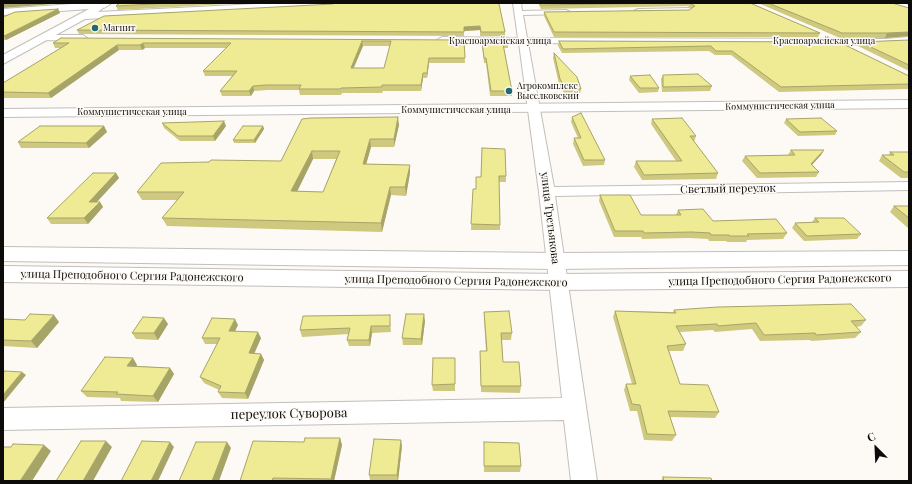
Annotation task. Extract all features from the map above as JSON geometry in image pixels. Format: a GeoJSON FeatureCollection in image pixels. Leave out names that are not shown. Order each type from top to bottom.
{"type":"FeatureCollection","features":[{"type":"Feature","properties":{"kind":"main road"},"geometry":{"type":"LineString","coordinates":[[85,16],[333,3]]}},
{"type":"Feature","properties":{"kind":"main road"},"geometry":{"type":"LineString","coordinates":[[3,60],[106,4]]}},
{"type":"Feature","properties":{"kind":"main road"},"geometry":{"type":"LineString","coordinates":[[3,12],[106,4]]}},
{"type":"Feature","properties":{"kind":"street"},"geometry":{"type":"LineString","coordinates":[[893,3],[909,8]]}},
{"type":"Feature","properties":{"kind":"street"},"geometry":{"type":"LineString","coordinates":[[518,8],[573,12]]}},
{"type":"Feature","properties":{"kind":"street","name":"улица Третьякова"},"geometry":{"type":"LineString","coordinates":[[518,8],[535,109],[555,261],[560,282],[584,481]]}},
{"type":"Feature","properties":{"kind":"street"},"geometry":{"type":"LineString","coordinates":[[3,19],[21,10]]}},
{"type":"Feature","properties":{"kind":"street"},"geometry":{"type":"LineString","coordinates":[[626,11],[688,10]]}},
{"type":"Feature","properties":{"kind":"street"},"geometry":{"type":"LineString","coordinates":[[816,32],[856,51]]}},
{"type":"Feature","properties":{"kind":"street"},"geometry":{"type":"LineString","coordinates":[[44,38],[92,38]]}},
{"type":"Feature","properties":{"kind":"street","name":"Красноармейская улица"},"geometry":{"type":"LineString","coordinates":[[436,40],[885,42],[909,40]]}},
{"type":"Feature","properties":{"kind":"street","name":"Коммунистическая улица"},"geometry":{"type":"LineString","coordinates":[[3,113],[535,109],[909,104]]}},
{"type":"Feature","properties":{"kind":"street","name":"Светлый переулок"},"geometry":{"type":"LineString","coordinates":[[547,192],[909,186]]}},
{"type":"Feature","properties":{"kind":"street","name":"улица Преподобного Сергия Радонежского"},"geometry":{"type":"LineString","coordinates":[[3,254],[555,261],[909,258]]}},
{"type":"Feature","properties":{"kind":"street","name":"улица Преподобного Сергия Радонежского"},"geometry":{"type":"LineString","coordinates":[[3,274],[560,282],[909,279]]}},
{"type":"Feature","properties":{"kind":"street","name":"переулок Суворова"},"geometry":{"type":"LineString","coordinates":[[3,419],[575,409]]}},
{"type":"Feature","properties":{"kind":"building"},"geometry":{"type":"Polygon","coordinates":[[[120,3],[172,3],[116,6],[120,3]]]}},
{"type":"Feature","properties":{"kind":"building"},"geometry":{"type":"Polygon","coordinates":[[[334,3],[499,3],[505,32],[481,32],[480,26],[464,27],[464,32],[77,30],[104,16],[334,3]]]}},
{"type":"Feature","properties":{"kind":"building"},"geometry":{"type":"Polygon","coordinates":[[[540,3],[677,3],[541,5],[540,3]]]}},
{"type":"Feature","properties":{"kind":"building"},"geometry":{"type":"Polygon","coordinates":[[[689,3],[750,3],[820,33],[554,32],[544,12],[689,10],[695,6],[689,3]]]}},
{"type":"Feature","properties":{"kind":"building"},"geometry":{"type":"Polygon","coordinates":[[[768,3],[892,3],[909,8],[909,32],[842,33],[768,3]]]}},
{"type":"Feature","properties":{"kind":"building"},"geometry":{"type":"Polygon","coordinates":[[[58,9],[3,36],[3,17],[15,12],[58,9]]]}},
{"type":"Feature","properties":{"kind":"building"},"geometry":{"type":"Polygon","coordinates":[[[61,38],[464,40],[465,58],[429,58],[427,73],[423,73],[421,85],[382,85],[382,87],[340,89],[299,89],[301,85],[267,85],[253,86],[249,91],[220,91],[237,71],[203,71],[231,43],[143,43],[140,45],[117,45],[48,93],[3,92],[3,83],[69,43],[53,43],[61,38]],[[362,41],[351,68],[384,68],[391,41],[362,41]]]}},
{"type":"Feature","properties":{"kind":"building"},"geometry":{"type":"Polygon","coordinates":[[[909,40],[909,65],[860,42],[909,40]]]}},
{"type":"Feature","properties":{"kind":"building"},"geometry":{"type":"Polygon","coordinates":[[[482,41],[507,41],[508,44],[503,44],[512,91],[491,91],[482,41]]]}},
{"type":"Feature","properties":{"kind":"building"},"geometry":{"type":"Polygon","coordinates":[[[559,41],[839,42],[909,76],[909,84],[781,87],[732,51],[716,51],[711,46],[563,49],[559,41]]]}},
{"type":"Feature","properties":{"kind":"building"},"geometry":{"type":"Polygon","coordinates":[[[554,53],[577,77],[581,89],[566,89],[560,79],[554,53]]]}},
{"type":"Feature","properties":{"kind":"building"},"geometry":{"type":"Polygon","coordinates":[[[698,74],[712,86],[663,87],[663,75],[698,74]]]}},
{"type":"Feature","properties":{"kind":"building"},"geometry":{"type":"Polygon","coordinates":[[[650,75],[659,88],[640,88],[630,76],[650,75]]]}},
{"type":"Feature","properties":{"kind":"building"},"geometry":{"type":"Polygon","coordinates":[[[581,113],[605,160],[584,160],[574,138],[581,138],[572,117],[581,113]]]}},
{"type":"Feature","properties":{"kind":"building"},"geometry":{"type":"Polygon","coordinates":[[[398,117],[394,139],[370,139],[363,164],[410,165],[405,187],[390,187],[381,223],[162,218],[184,192],[137,192],[161,163],[209,162],[211,160],[281,161],[302,119],[398,117]],[[312,151],[291,191],[323,192],[340,151],[312,151]]]}},
{"type":"Feature","properties":{"kind":"building"},"geometry":{"type":"Polygon","coordinates":[[[682,118],[696,136],[690,136],[718,173],[644,175],[636,161],[682,161],[652,119],[682,118]]]}},
{"type":"Feature","properties":{"kind":"building"},"geometry":{"type":"Polygon","coordinates":[[[821,118],[837,131],[800,132],[786,119],[821,118]]]}},
{"type":"Feature","properties":{"kind":"building"},"geometry":{"type":"Polygon","coordinates":[[[224,121],[213,136],[178,136],[162,123],[224,121]]]}},
{"type":"Feature","properties":{"kind":"building"},"geometry":{"type":"Polygon","coordinates":[[[40,126],[104,126],[86,143],[18,142],[40,126]]]}},
{"type":"Feature","properties":{"kind":"building"},"geometry":{"type":"Polygon","coordinates":[[[243,126],[263,126],[254,140],[233,140],[243,126]]]}},
{"type":"Feature","properties":{"kind":"building"},"geometry":{"type":"Polygon","coordinates":[[[482,148],[505,149],[506,176],[499,176],[500,225],[471,224],[473,189],[476,189],[476,177],[481,177],[482,148]]]}},
{"type":"Feature","properties":{"kind":"building"},"geometry":{"type":"Polygon","coordinates":[[[791,150],[824,150],[811,164],[819,172],[760,173],[745,156],[795,155],[791,150]]]}},
{"type":"Feature","properties":{"kind":"building"},"geometry":{"type":"Polygon","coordinates":[[[890,152],[909,152],[909,172],[904,172],[882,155],[894,155],[890,152]]]}},
{"type":"Feature","properties":{"kind":"building"},"geometry":{"type":"Polygon","coordinates":[[[93,173],[116,173],[89,202],[100,202],[84,218],[47,218],[93,173]]]}},
{"type":"Feature","properties":{"kind":"building"},"geometry":{"type":"Polygon","coordinates":[[[600,195],[630,195],[641,215],[681,215],[678,210],[703,209],[713,221],[776,219],[787,233],[730,236],[692,232],[644,233],[643,231],[615,231],[600,195]]]}},
{"type":"Feature","properties":{"kind":"building"},"geometry":{"type":"Polygon","coordinates":[[[894,206],[909,206],[909,218],[894,206]]]}},
{"type":"Feature","properties":{"kind":"building"},"geometry":{"type":"Polygon","coordinates":[[[815,218],[844,218],[861,234],[807,236],[795,223],[819,222],[815,218]]]}},
{"type":"Feature","properties":{"kind":"building"},"geometry":{"type":"Polygon","coordinates":[[[851,304],[866,320],[851,321],[861,332],[816,335],[815,333],[764,335],[756,323],[718,326],[717,324],[676,326],[686,344],[667,346],[680,384],[708,385],[719,412],[668,411],[676,435],[647,434],[640,405],[632,404],[626,384],[636,384],[615,311],[676,313],[674,310],[718,307],[851,304]]]}},
{"type":"Feature","properties":{"kind":"building"},"geometry":{"type":"Polygon","coordinates":[[[509,311],[512,333],[501,333],[503,362],[519,362],[521,386],[481,386],[480,351],[487,351],[484,312],[509,311]]]}},
{"type":"Feature","properties":{"kind":"building"},"geometry":{"type":"Polygon","coordinates":[[[30,314],[54,315],[31,341],[3,340],[3,319],[25,320],[30,314]]]}},
{"type":"Feature","properties":{"kind":"building"},"geometry":{"type":"Polygon","coordinates":[[[406,314],[424,314],[421,339],[402,338],[406,314]]]}},
{"type":"Feature","properties":{"kind":"building"},"geometry":{"type":"Polygon","coordinates":[[[390,315],[390,326],[371,326],[369,340],[347,340],[350,328],[300,330],[303,316],[390,315]]]}},
{"type":"Feature","properties":{"kind":"building"},"geometry":{"type":"Polygon","coordinates":[[[143,317],[164,318],[154,333],[132,333],[143,317]]]}},
{"type":"Feature","properties":{"kind":"building"},"geometry":{"type":"Polygon","coordinates":[[[212,318],[235,319],[229,331],[258,332],[249,353],[261,354],[245,393],[218,392],[221,386],[200,377],[220,338],[202,338],[212,318]]]}},
{"type":"Feature","properties":{"kind":"building"},"geometry":{"type":"Polygon","coordinates":[[[105,357],[133,358],[127,366],[170,368],[153,396],[116,394],[118,392],[81,391],[105,357]]]}},
{"type":"Feature","properties":{"kind":"building"},"geometry":{"type":"Polygon","coordinates":[[[433,358],[455,358],[455,384],[432,385],[433,358]]]}},
{"type":"Feature","properties":{"kind":"building"},"geometry":{"type":"Polygon","coordinates":[[[5,371],[22,372],[3,395],[3,373],[5,371]]]}},
{"type":"Feature","properties":{"kind":"building"},"geometry":{"type":"Polygon","coordinates":[[[305,438],[340,438],[331,479],[273,478],[272,481],[240,481],[253,441],[304,442],[305,438]]]}},
{"type":"Feature","properties":{"kind":"building"},"geometry":{"type":"Polygon","coordinates":[[[374,439],[401,440],[397,475],[369,475],[374,439]]]}},
{"type":"Feature","properties":{"kind":"building"},"geometry":{"type":"Polygon","coordinates":[[[81,441],[106,441],[83,481],[56,481],[81,441]]]}},
{"type":"Feature","properties":{"kind":"building"},"geometry":{"type":"Polygon","coordinates":[[[142,441],[170,442],[151,481],[121,481],[142,441]]]}},
{"type":"Feature","properties":{"kind":"building"},"geometry":{"type":"Polygon","coordinates":[[[196,442],[227,442],[212,481],[179,481],[196,442]]]}},
{"type":"Feature","properties":{"kind":"building"},"geometry":{"type":"Polygon","coordinates":[[[484,442],[519,443],[521,466],[484,466],[484,442]]]}},
{"type":"Feature","properties":{"kind":"building"},"geometry":{"type":"Polygon","coordinates":[[[13,444],[44,445],[20,481],[3,481],[3,447],[11,447],[13,444]]]}},
{"type":"Feature","properties":{"kind":"building"},"geometry":{"type":"Polygon","coordinates":[[[663,477],[711,478],[712,481],[664,481],[663,477]]]}},
{"type":"Feature","properties":{"kind":"place","name":"Магнит"},"geometry":{"type":"Point","coordinates":[95,28]}},
{"type":"Feature","properties":{"kind":"place","name":"Агрокомплекс Выселковский"},"geometry":{"type":"Point","coordinates":[509,91]}}]}
